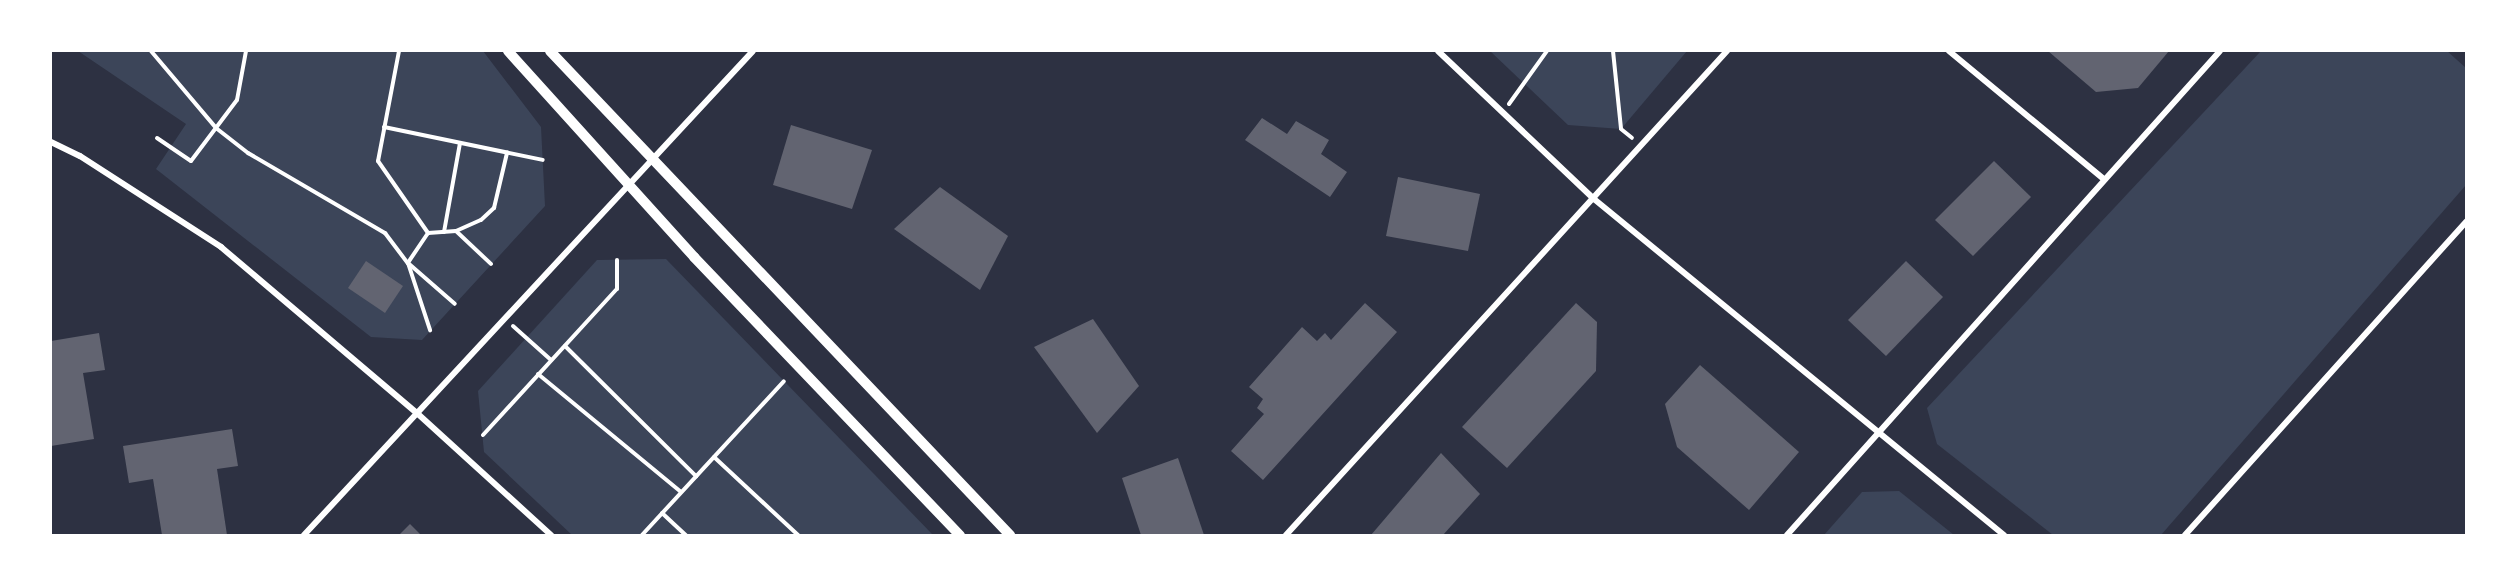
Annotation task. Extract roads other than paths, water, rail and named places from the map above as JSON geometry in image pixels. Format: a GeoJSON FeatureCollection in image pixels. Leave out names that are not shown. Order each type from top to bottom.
{"type":"FeatureCollection","features":[{"type":"Feature","properties":{"kind":"street"},"geometry":{"type":"LineString","coordinates":[[508,51],[628,186],[960,535]]}},
{"type":"Feature","properties":{"kind":"street"},"geometry":{"type":"LineString","coordinates":[[550,51],[1010,535]]}},
{"type":"Feature","properties":{"kind":"street"},"geometry":{"type":"LineString","coordinates":[[304,535],[753,51]]}},
{"type":"Feature","properties":{"kind":"street"},"geometry":{"type":"LineString","coordinates":[[1438,51],[1594,199],[2004,535]]}},
{"type":"Feature","properties":{"kind":"street"},"geometry":{"type":"LineString","coordinates":[[1286,535],[1594,199],[1726,51]]}},
{"type":"Feature","properties":{"kind":"street"},"geometry":{"type":"LineString","coordinates":[[1949,51],[2104,179]]}},
{"type":"Feature","properties":{"kind":"street"},"geometry":{"type":"LineString","coordinates":[[1787,535],[2220,51]]}},
{"type":"Feature","properties":{"kind":"street"},"geometry":{"type":"LineString","coordinates":[[51,142],[80,156],[221,247],[418,414],[551,535]]}},
{"type":"Feature","properties":{"kind":"street"},"geometry":{"type":"LineString","coordinates":[[2186,535],[2466,222]]}}]}
